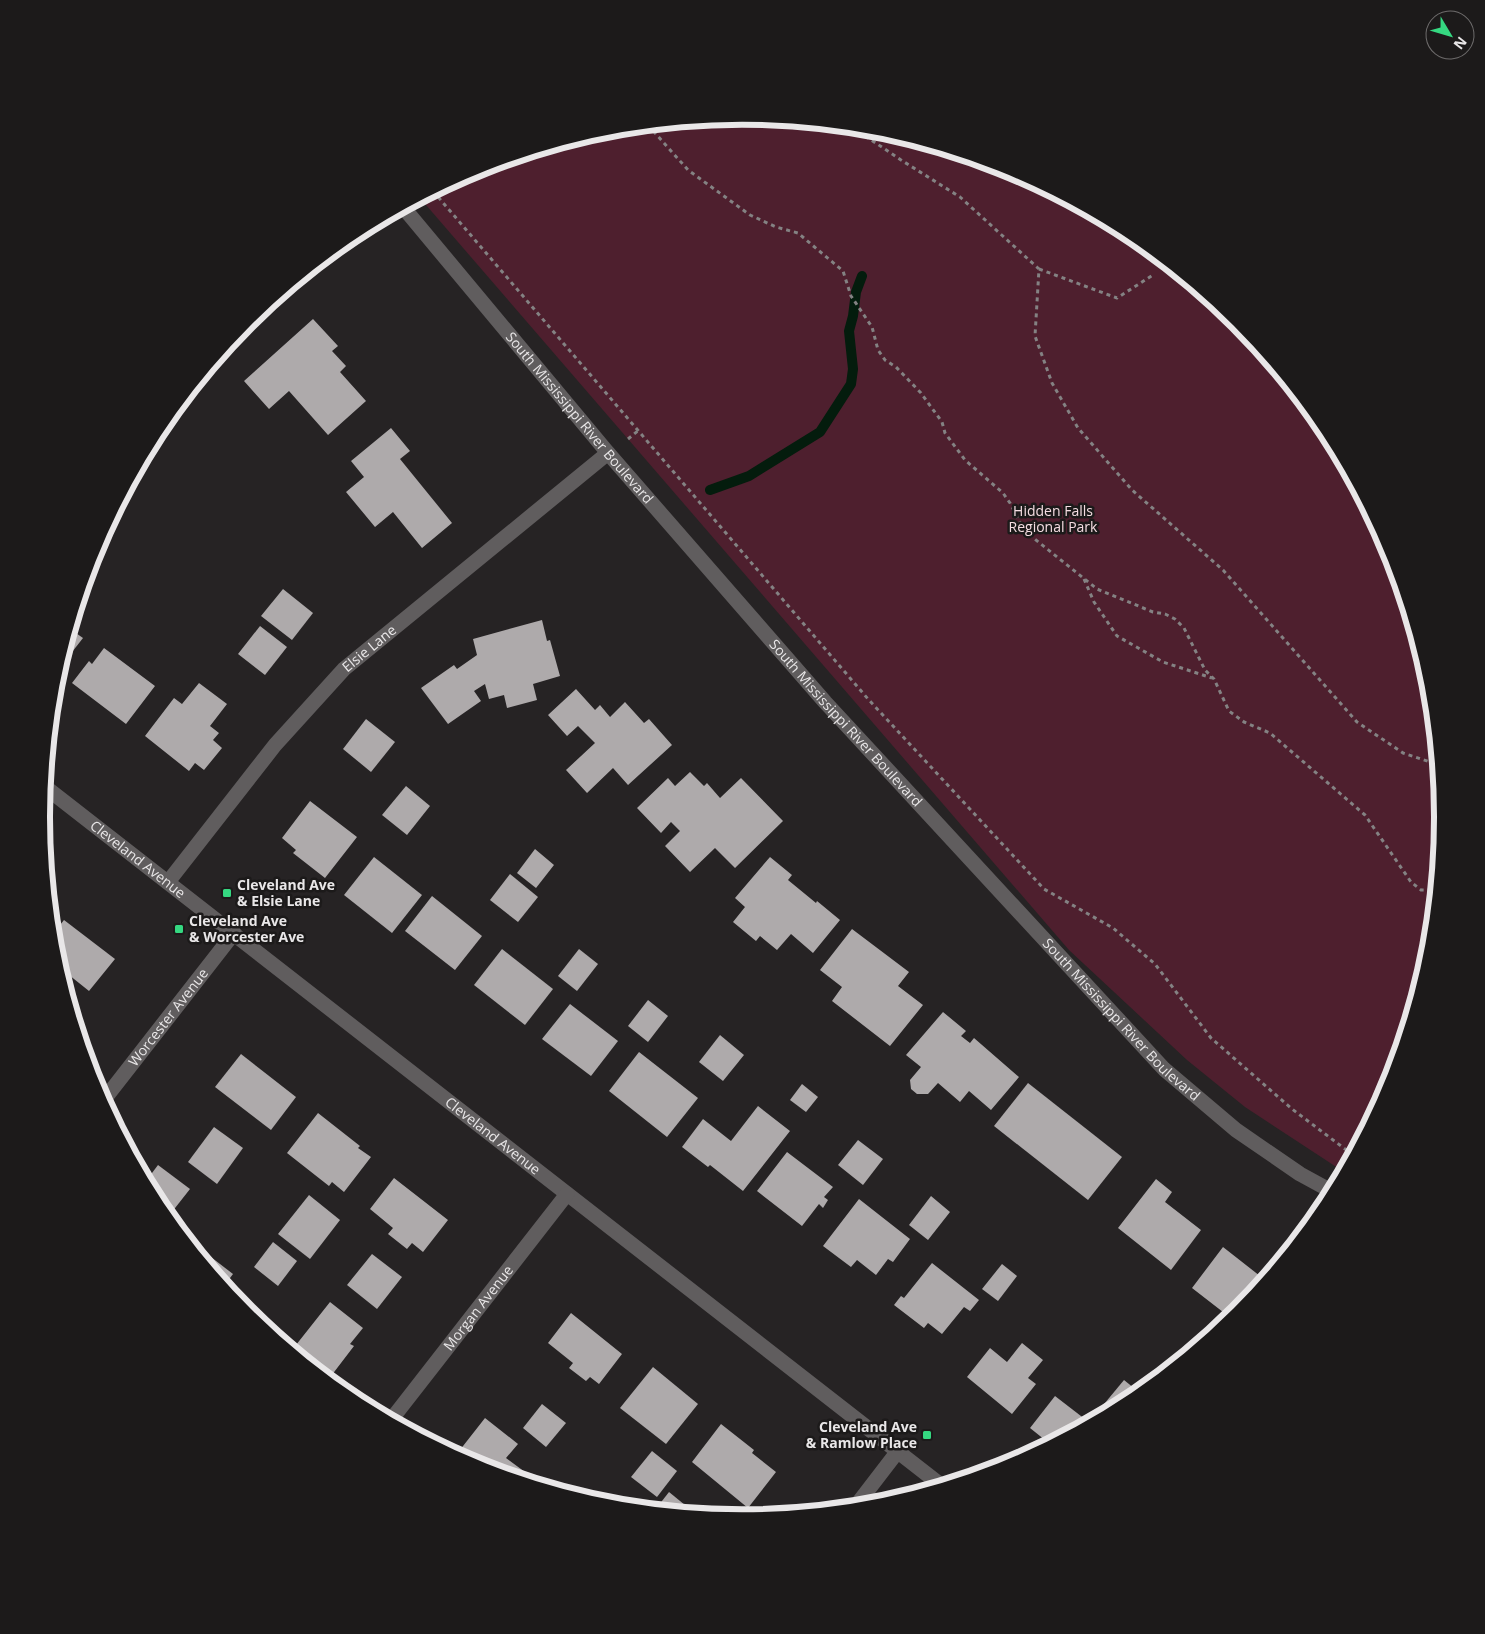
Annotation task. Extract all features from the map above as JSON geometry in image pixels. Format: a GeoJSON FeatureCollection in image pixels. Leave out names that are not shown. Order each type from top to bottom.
{"type":"FeatureCollection","features":[{"type":"Feature","properties":{"kind":"street","name":"South Mississippi River Boulevard"},"geometry":{"type":"LineString","coordinates":[[407,211],[608,453],[824,702],[1164,1069],[1236,1130],[1300,1174],[1326,1188]]}},
{"type":"Feature","properties":{"kind":"street","name":"Elsie Lane"},"geometry":{"type":"LineString","coordinates":[[168,882],[275,745],[344,669],[608,453]]}},
{"type":"Feature","properties":{"kind":"street","name":"Cleveland Avenue"},"geometry":{"type":"LineString","coordinates":[[51,791],[936,1482]]}},
{"type":"Feature","properties":{"kind":"street","name":"Worcester Avenue"},"geometry":{"type":"LineString","coordinates":[[108,1094],[234,933]]}},
{"type":"Feature","properties":{"kind":"street","name":"Morgan Avenue"},"geometry":{"type":"LineString","coordinates":[[394,1416],[567,1194]]}},
{"type":"Feature","properties":{"kind":"street"},"geometry":{"type":"LineString","coordinates":[[862,1499],[898,1451]]}},
{"type":"Feature","properties":{"kind":"path"},"geometry":{"type":"LineString","coordinates":[[652,130],[688,170],[750,215],[776,228],[798,233],[843,271],[851,296],[872,327],[878,350],[885,360],[896,367],[921,393],[942,422],[945,433],[960,454],[1003,493],[1022,526],[1031,536],[1098,589],[1175,619],[1184,628],[1205,670],[1214,679],[1229,711],[1244,722],[1270,733],[1365,815],[1411,882],[1421,890],[1431,890]]}},
{"type":"Feature","properties":{"kind":"path"},"geometry":{"type":"LineString","coordinates":[[865,136],[960,197],[1039,269],[1117,298],[1153,275]]}},
{"type":"Feature","properties":{"kind":"path"},"geometry":{"type":"LineString","coordinates":[[437,196],[868,699],[1044,889],[1112,928],[1155,964],[1211,1038],[1292,1110],[1348,1152]]}},
{"type":"Feature","properties":{"kind":"path"},"geometry":{"type":"LineString","coordinates":[[1039,269],[1035,336],[1052,382],[1078,428],[1132,490],[1223,570],[1357,722],[1403,753],[1433,763]]}},
{"type":"Feature","properties":{"kind":"path"},"geometry":{"type":"LineString","coordinates":[[1084,578],[1094,602],[1117,636],[1163,662],[1214,679]]}},
{"type":"Feature","properties":{"kind":"green space","name":"Hidden Falls Regional Park"},"geometry":{"type":"Polygon","coordinates":[[[742,124],[833,130],[878,138],[922,148],[1008,177],[1089,217],[1127,241],[1199,296],[1263,360],[1292,395],[1318,432],[1364,511],[1382,552],[1398,594],[1422,682],[1434,772],[1434,862],[1422,952],[1398,1040],[1382,1082],[1364,1123],[1339,1168],[1245,1107],[1187,1060],[1069,950],[424,202],[477,177],[520,161],[563,148],[652,130],[742,124]]]}},
{"type":"Feature","properties":{"kind":"building"},"geometry":{"type":"Polygon","coordinates":[[[313,319],[338,346],[332,351],[346,366],[340,372],[366,401],[328,435],[289,391],[269,409],[244,381],[313,319]]]}},
{"type":"Feature","properties":{"kind":"building"},"geometry":{"type":"Polygon","coordinates":[[[391,428],[410,451],[400,459],[452,523],[422,548],[393,512],[375,527],[346,492],[364,477],[351,461],[391,428]]]}},
{"type":"Feature","properties":{"kind":"building"},"geometry":{"type":"Polygon","coordinates":[[[283,589],[313,613],[292,640],[261,616],[283,589]]]}},
{"type":"Feature","properties":{"kind":"building"},"geometry":{"type":"Polygon","coordinates":[[[542,620],[547,641],[550,640],[560,676],[533,684],[537,700],[507,708],[504,695],[489,699],[485,684],[474,691],[481,701],[448,724],[421,688],[454,665],[457,669],[477,655],[473,639],[542,620]]]}},
{"type":"Feature","properties":{"kind":"building"},"geometry":{"type":"Polygon","coordinates":[[[260,626],[287,647],[265,675],[238,654],[260,626]]]}},
{"type":"Feature","properties":{"kind":"building"},"geometry":{"type":"Polygon","coordinates":[[[76,633],[83,638],[70,655],[76,633]]]}},
{"type":"Feature","properties":{"kind":"building"},"geometry":{"type":"Polygon","coordinates":[[[104,648],[155,686],[126,724],[72,683],[89,661],[92,664],[104,648]]]}},
{"type":"Feature","properties":{"kind":"building"},"geometry":{"type":"Polygon","coordinates":[[[199,683],[227,704],[210,726],[219,733],[213,740],[222,748],[204,770],[195,763],[189,771],[145,736],[174,698],[182,704],[199,683]]]}},
{"type":"Feature","properties":{"kind":"building"},"geometry":{"type":"Polygon","coordinates":[[[576,689],[595,710],[600,705],[610,717],[625,702],[644,723],[649,719],[672,745],[628,785],[613,768],[587,793],[566,770],[595,743],[578,726],[567,736],[548,715],[576,689]]]}},
{"type":"Feature","properties":{"kind":"building"},"geometry":{"type":"Polygon","coordinates":[[[366,719],[395,742],[371,772],[343,749],[366,719]]]}},
{"type":"Feature","properties":{"kind":"building"},"geometry":{"type":"Polygon","coordinates":[[[690,772],[704,786],[707,783],[720,798],[741,778],[783,821],[735,868],[715,848],[690,872],[665,846],[680,831],[671,822],[661,833],[637,808],[668,778],[675,786],[690,772]]]}},
{"type":"Feature","properties":{"kind":"building"},"geometry":{"type":"Polygon","coordinates":[[[406,786],[430,806],[407,835],[382,815],[406,786]]]}},
{"type":"Feature","properties":{"kind":"building"},"geometry":{"type":"Polygon","coordinates":[[[310,801],[357,837],[325,878],[293,853],[296,850],[282,838],[310,801]]]}},
{"type":"Feature","properties":{"kind":"building"},"geometry":{"type":"Polygon","coordinates":[[[535,849],[554,865],[536,888],[517,873],[535,849]]]}},
{"type":"Feature","properties":{"kind":"building"},"geometry":{"type":"Polygon","coordinates":[[[374,857],[422,895],[392,933],[344,895],[374,857]]]}},
{"type":"Feature","properties":{"kind":"building"},"geometry":{"type":"Polygon","coordinates":[[[770,857],[792,875],[788,880],[840,920],[813,953],[791,934],[777,950],[760,936],[756,941],[733,922],[745,907],[735,898],[770,857]]]}},
{"type":"Feature","properties":{"kind":"building"},"geometry":{"type":"Polygon","coordinates":[[[510,874],[538,897],[518,922],[490,900],[510,874]]]}},
{"type":"Feature","properties":{"kind":"building"},"geometry":{"type":"Polygon","coordinates":[[[432,896],[482,936],[455,970],[405,931],[432,896]]]}},
{"type":"Feature","properties":{"kind":"building"},"geometry":{"type":"Polygon","coordinates":[[[64,920],[115,959],[89,991],[69,975],[59,926],[64,920]]]}},
{"type":"Feature","properties":{"kind":"building"},"geometry":{"type":"Polygon","coordinates":[[[852,929],[909,972],[898,986],[923,1005],[890,1046],[832,1001],[842,987],[820,970],[852,929]]]}},
{"type":"Feature","properties":{"kind":"building"},"geometry":{"type":"Polygon","coordinates":[[[502,949],[553,989],[525,1025],[474,985],[502,949]]]}},
{"type":"Feature","properties":{"kind":"building"},"geometry":{"type":"Polygon","coordinates":[[[579,949],[598,964],[577,991],[558,976],[579,949]]]}},
{"type":"Feature","properties":{"kind":"building"},"geometry":{"type":"Polygon","coordinates":[[[648,1000],[668,1016],[648,1042],[628,1026],[648,1000]]]}},
{"type":"Feature","properties":{"kind":"building"},"geometry":{"type":"Polygon","coordinates":[[[570,1004],[618,1041],[591,1076],[542,1039],[570,1004]]]}},
{"type":"Feature","properties":{"kind":"building"},"geometry":{"type":"Polygon","coordinates":[[[943,1012],[966,1031],[961,1036],[970,1043],[974,1038],[1019,1077],[991,1110],[969,1091],[960,1102],[938,1083],[928,1094],[917,1094],[911,1089],[910,1080],[921,1067],[906,1055],[943,1012]]]}},
{"type":"Feature","properties":{"kind":"building"},"geometry":{"type":"Polygon","coordinates":[[[720,1035],[744,1055],[723,1081],[699,1062],[720,1035]]]}},
{"type":"Feature","properties":{"kind":"building"},"geometry":{"type":"Polygon","coordinates":[[[639,1052],[698,1098],[667,1137],[609,1091],[639,1052]]]}},
{"type":"Feature","properties":{"kind":"building"},"geometry":{"type":"Polygon","coordinates":[[[241,1054],[296,1097],[271,1130],[215,1087],[241,1054]]]}},
{"type":"Feature","properties":{"kind":"building"},"geometry":{"type":"Polygon","coordinates":[[[1028,1083],[1122,1157],[1088,1200],[994,1126],[1028,1083]]]}},
{"type":"Feature","properties":{"kind":"building"},"geometry":{"type":"Polygon","coordinates":[[[802,1084],[818,1097],[806,1112],[790,1100],[802,1084]]]}},
{"type":"Feature","properties":{"kind":"building"},"geometry":{"type":"Polygon","coordinates":[[[758,1106],[790,1131],[743,1191],[710,1165],[708,1167],[682,1147],[703,1119],[731,1141],[758,1106]]]}},
{"type":"Feature","properties":{"kind":"building"},"geometry":{"type":"Polygon","coordinates":[[[318,1113],[371,1157],[344,1192],[332,1182],[329,1186],[287,1153],[318,1113]]]}},
{"type":"Feature","properties":{"kind":"building"},"geometry":{"type":"Polygon","coordinates":[[[214,1127],[243,1148],[217,1184],[188,1162],[214,1127]]]}},
{"type":"Feature","properties":{"kind":"building"},"geometry":{"type":"Polygon","coordinates":[[[858,1140],[883,1159],[863,1185],[838,1165],[858,1140]]]}},
{"type":"Feature","properties":{"kind":"building"},"geometry":{"type":"Polygon","coordinates":[[[787,1152],[833,1187],[824,1197],[828,1200],[823,1208],[819,1204],[802,1226],[757,1191],[787,1152]]]}},
{"type":"Feature","properties":{"kind":"building"},"geometry":{"type":"Polygon","coordinates":[[[158,1165],[190,1189],[173,1211],[167,1202],[150,1175],[158,1165]]]}},
{"type":"Feature","properties":{"kind":"building"},"geometry":{"type":"Polygon","coordinates":[[[394,1178],[448,1220],[423,1252],[412,1243],[407,1249],[388,1234],[393,1228],[370,1209],[394,1178]]]}},
{"type":"Feature","properties":{"kind":"building"},"geometry":{"type":"Polygon","coordinates":[[[1156,1179],[1172,1192],[1165,1202],[1201,1230],[1171,1270],[1118,1228],[1156,1179]]]}},
{"type":"Feature","properties":{"kind":"building"},"geometry":{"type":"Polygon","coordinates":[[[309,1195],[340,1220],[310,1259],[278,1234],[309,1195]]]}},
{"type":"Feature","properties":{"kind":"building"},"geometry":{"type":"Polygon","coordinates":[[[931,1196],[950,1212],[928,1240],[909,1225],[931,1196]]]}},
{"type":"Feature","properties":{"kind":"building"},"geometry":{"type":"Polygon","coordinates":[[[859,1199],[910,1239],[893,1262],[888,1259],[876,1275],[857,1260],[851,1267],[823,1246],[859,1199]]]}},
{"type":"Feature","properties":{"kind":"building"},"geometry":{"type":"Polygon","coordinates":[[[273,1242],[297,1261],[278,1286],[254,1267],[273,1242]]]}},
{"type":"Feature","properties":{"kind":"building"},"geometry":{"type":"Polygon","coordinates":[[[1223,1247],[1260,1276],[1270,1266],[1225,1314],[1192,1288],[1223,1247]]]}},
{"type":"Feature","properties":{"kind":"building"},"geometry":{"type":"Polygon","coordinates":[[[372,1254],[402,1277],[377,1309],[347,1285],[372,1254]]]}},
{"type":"Feature","properties":{"kind":"building"},"geometry":{"type":"Polygon","coordinates":[[[206,1255],[233,1274],[228,1281],[222,1274],[206,1255]]]}},
{"type":"Feature","properties":{"kind":"building"},"geometry":{"type":"Polygon","coordinates":[[[932,1263],[979,1300],[970,1311],[964,1307],[942,1334],[928,1323],[924,1328],[894,1305],[901,1296],[904,1298],[932,1263]]]}},
{"type":"Feature","properties":{"kind":"building"},"geometry":{"type":"Polygon","coordinates":[[[1002,1264],[1017,1276],[998,1301],[982,1289],[1002,1264]]]}},
{"type":"Feature","properties":{"kind":"building"},"geometry":{"type":"Polygon","coordinates":[[[330,1302],[363,1328],[350,1344],[354,1346],[332,1374],[295,1346],[330,1302]]]}},
{"type":"Feature","properties":{"kind":"building"},"geometry":{"type":"Polygon","coordinates":[[[571,1313],[622,1354],[599,1384],[590,1377],[586,1381],[569,1368],[573,1363],[548,1343],[571,1313]]]}},
{"type":"Feature","properties":{"kind":"building"},"geometry":{"type":"Polygon","coordinates":[[[1022,1343],[1043,1360],[1028,1378],[1036,1384],[1012,1414],[967,1377],[990,1348],[1007,1362],[1022,1343]]]}},
{"type":"Feature","properties":{"kind":"building"},"geometry":{"type":"Polygon","coordinates":[[[653,1367],[698,1404],[666,1444],[620,1408],[653,1367]]]}},
{"type":"Feature","properties":{"kind":"building"},"geometry":{"type":"Polygon","coordinates":[[[1124,1380],[1134,1388],[1101,1410],[1124,1380]]]}},
{"type":"Feature","properties":{"kind":"building"},"geometry":{"type":"Polygon","coordinates":[[[1055,1396],[1085,1419],[1045,1440],[1030,1428],[1055,1396]]]}},
{"type":"Feature","properties":{"kind":"building"},"geometry":{"type":"Polygon","coordinates":[[[542,1404],[566,1423],[546,1447],[523,1428],[542,1404]]]}},
{"type":"Feature","properties":{"kind":"building"},"geometry":{"type":"Polygon","coordinates":[[[485,1418],[518,1444],[506,1458],[525,1472],[524,1474],[520,1473],[460,1449],[485,1418]]]}},
{"type":"Feature","properties":{"kind":"building"},"geometry":{"type":"Polygon","coordinates":[[[721,1424],[754,1450],[752,1453],[776,1472],[748,1508],[692,1462],[721,1424]]]}},
{"type":"Feature","properties":{"kind":"building"},"geometry":{"type":"Polygon","coordinates":[[[652,1451],[677,1471],[657,1497],[631,1477],[652,1451]]]}},
{"type":"Feature","properties":{"kind":"building"},"geometry":{"type":"Polygon","coordinates":[[[669,1492],[688,1507],[659,1505],[669,1492]]]}},
{"type":"Feature","properties":{"kind":"waterway"},"geometry":{"type":"LineString","coordinates":[[710,490],[749,476],[820,432],[851,384],[853,369],[849,331],[856,292],[862,276]]}},
{"type":"Feature","properties":{"kind":"place","name":"Cleveland Ave & Elsie Lane"},"geometry":{"type":"Point","coordinates":[227,893]}},
{"type":"Feature","properties":{"kind":"place","name":"Cleveland Ave & Worcester Ave"},"geometry":{"type":"Point","coordinates":[179,929]}},
{"type":"Feature","properties":{"kind":"place","name":"Cleveland Ave & Ramlow Place"},"geometry":{"type":"Point","coordinates":[927,1435]}}]}
